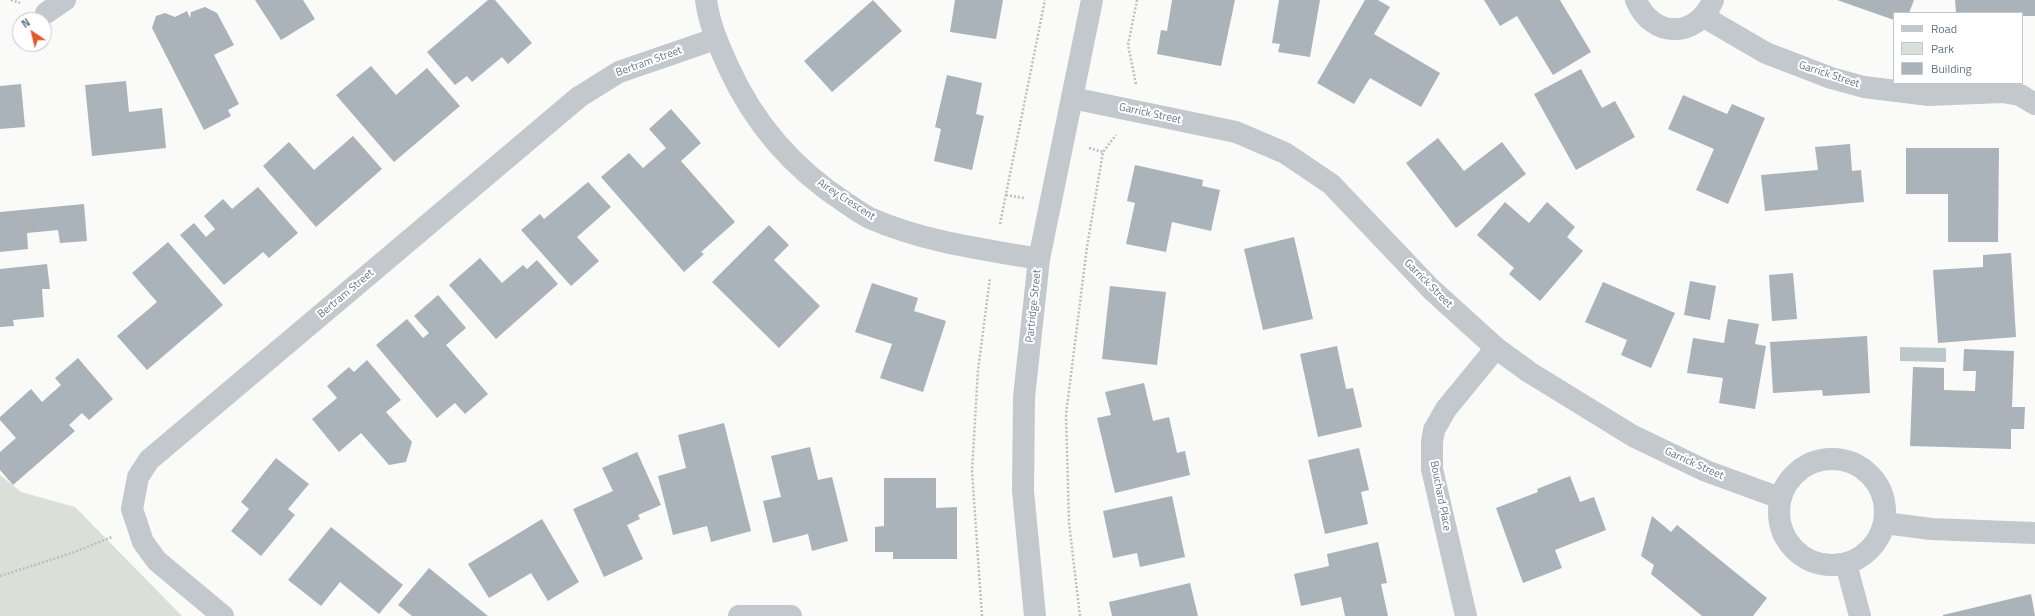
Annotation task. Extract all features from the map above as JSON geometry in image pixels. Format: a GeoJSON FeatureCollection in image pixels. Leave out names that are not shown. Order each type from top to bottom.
{"type":"FeatureCollection","features":[{"type":"Feature","properties":{"kind":"street"},"geometry":{"type":"LineString","coordinates":[[47,12],[65,0]]}},
{"type":"Feature","properties":{"kind":"street","name":"Airey Crescent"},"geometry":{"type":"LineString","coordinates":[[706,0],[715,39],[741,94],[757,120],[776,144],[820,186],[870,218],[924,238],[1039,259]]}},
{"type":"Feature","properties":{"kind":"street","name":"Partridge Street"},"geometry":{"type":"LineString","coordinates":[[1035,616],[1023,491],[1024,405],[1039,259],[1092,0]]}},
{"type":"Feature","properties":{"kind":"street","name":"Garrick Street"},"geometry":{"type":"LineString","coordinates":[[1636,0],[1642,13],[1655,25],[1672,30],[1690,27],[1709,8],[1766,53],[1831,78],[1864,87],[1929,96],[2002,92],[2020,95],[2035,104]]}},
{"type":"Feature","properties":{"kind":"street","name":"Bertram Street"},"geometry":{"type":"LineString","coordinates":[[223,616],[158,561],[143,542],[132,509],[138,477],[149,460],[579,97],[619,72],[715,39]]}},
{"type":"Feature","properties":{"kind":"street","name":"Garrick Street"},"geometry":{"type":"LineString","coordinates":[[1072,98],[1236,132],[1285,153],[1331,184],[1430,289],[1496,348],[1529,372],[1634,436],[1706,471],[1780,498]]}},
{"type":"Feature","properties":{"kind":"street","name":"Bouchard Place"},"geometry":{"type":"LineString","coordinates":[[1466,616],[1432,469],[1432,442],[1434,430],[1446,409],[1496,348]]}},
{"type":"Feature","properties":{"kind":"street"},"geometry":{"type":"LineString","coordinates":[[1824,458],[1844,459],[1864,468],[1878,482],[1885,502],[1885,523],[1878,541],[1864,555],[1846,564],[1824,565],[1803,557],[1787,541],[1779,520],[1780,498],[1789,479],[1804,465],[1824,458]]}},
{"type":"Feature","properties":{"kind":"street"},"geometry":{"type":"LineString","coordinates":[[1885,523],[1931,529],[2035,533]]}},
{"type":"Feature","properties":{"kind":"street"},"geometry":{"type":"LineString","coordinates":[[1846,564],[1860,616]]}},
{"type":"Feature","properties":{"kind":"street"},"geometry":{"type":"LineString","coordinates":[[739,616],[791,616]]}},
{"type":"Feature","properties":{"kind":"path"},"geometry":{"type":"LineString","coordinates":[[982,616],[972,472],[978,370],[988,283],[1045,0]]}},
{"type":"Feature","properties":{"kind":"path"},"geometry":{"type":"LineString","coordinates":[[1080,616],[1069,523],[1066,414],[1087,247],[1103,152],[1126,122],[1136,84],[1128,45],[1137,0]]}},
{"type":"Feature","properties":{"kind":"path"},"geometry":{"type":"LineString","coordinates":[[0,576],[79,550],[116,535],[137,523]]}},
{"type":"Feature","properties":{"kind":"green space"},"geometry":{"type":"Polygon","coordinates":[[[0,475],[21,492],[75,507],[182,616],[0,616],[0,475]]]}},
{"type":"Feature","properties":{"kind":"shaded area"},"geometry":{"type":"Polygon","coordinates":[[[1900,347],[1946,348],[1946,362],[1900,361],[1900,347]]]}},
{"type":"Feature","properties":{"kind":"building"},"geometry":{"type":"Polygon","coordinates":[[[255,0],[303,0],[315,19],[281,40],[255,0]]]}},
{"type":"Feature","properties":{"kind":"building"},"geometry":{"type":"Polygon","coordinates":[[[488,0],[495,0],[532,43],[508,64],[502,57],[472,82],[467,76],[455,85],[427,52],[488,0]]]}},
{"type":"Feature","properties":{"kind":"building"},"geometry":{"type":"Polygon","coordinates":[[[873,0],[902,31],[832,92],[804,61],[873,0]]]}},
{"type":"Feature","properties":{"kind":"building"},"geometry":{"type":"Polygon","coordinates":[[[955,0],[1003,0],[996,39],[950,32],[955,0]]]}},
{"type":"Feature","properties":{"kind":"building"},"geometry":{"type":"Polygon","coordinates":[[[1172,0],[1235,0],[1221,66],[1157,54],[1161,30],[1167,31],[1172,0]]]}},
{"type":"Feature","properties":{"kind":"building"},"geometry":{"type":"Polygon","coordinates":[[[1279,0],[1320,0],[1310,57],[1278,52],[1280,44],[1272,43],[1279,0]]]}},
{"type":"Feature","properties":{"kind":"building"},"geometry":{"type":"Polygon","coordinates":[[[1365,0],[1378,0],[1390,7],[1374,34],[1440,73],[1421,107],[1370,78],[1354,104],[1317,83],[1365,0]]]}},
{"type":"Feature","properties":{"kind":"building"},"geometry":{"type":"Polygon","coordinates":[[[1484,0],[1560,0],[1591,52],[1553,75],[1517,16],[1500,26],[1484,0]]]}},
{"type":"Feature","properties":{"kind":"building"},"geometry":{"type":"Polygon","coordinates":[[[1837,0],[1914,0],[1909,12],[1893,12],[1893,20],[1837,0]]]}},
{"type":"Feature","properties":{"kind":"building"},"geometry":{"type":"Polygon","coordinates":[[[1955,0],[2035,0],[2035,16],[2023,16],[2023,12],[1956,12],[1955,0]]]}},
{"type":"Feature","properties":{"kind":"building"},"geometry":{"type":"Polygon","coordinates":[[[205,7],[217,13],[234,45],[214,55],[239,104],[228,110],[231,116],[204,130],[152,28],[156,16],[165,13],[175,17],[187,11],[190,18],[191,12],[205,7]]]}},
{"type":"Feature","properties":{"kind":"building"},"geometry":{"type":"Polygon","coordinates":[[[371,66],[396,95],[427,68],[460,106],[394,162],[336,95],[371,66]]]}},
{"type":"Feature","properties":{"kind":"building"},"geometry":{"type":"Polygon","coordinates":[[[1581,69],[1602,108],[1615,101],[1635,137],[1576,170],[1534,94],[1581,69]]]}},
{"type":"Feature","properties":{"kind":"building"},"geometry":{"type":"Polygon","coordinates":[[[947,75],[982,83],[976,114],[984,116],[972,170],[934,161],[941,129],[935,127],[947,75]]]}},
{"type":"Feature","properties":{"kind":"building"},"geometry":{"type":"Polygon","coordinates":[[[126,81],[129,112],[162,108],[166,148],[92,156],[85,85],[126,81]]]}},
{"type":"Feature","properties":{"kind":"building"},"geometry":{"type":"Polygon","coordinates":[[[21,84],[25,127],[0,129],[0,86],[21,84]]]}},
{"type":"Feature","properties":{"kind":"building"},"geometry":{"type":"Polygon","coordinates":[[[1683,95],[1727,114],[1732,104],[1765,118],[1728,204],[1696,190],[1714,149],[1668,129],[1683,95]]]}},
{"type":"Feature","properties":{"kind":"building"},"geometry":{"type":"Polygon","coordinates":[[[671,109],[701,143],[681,161],[735,222],[701,252],[704,254],[684,272],[601,177],[629,153],[643,168],[666,148],[649,129],[671,109]]]}},
{"type":"Feature","properties":{"kind":"building"},"geometry":{"type":"Polygon","coordinates":[[[353,136],[382,169],[316,227],[263,166],[289,142],[314,170],[353,136]]]}},
{"type":"Feature","properties":{"kind":"building"},"geometry":{"type":"Polygon","coordinates":[[[1438,138],[1464,171],[1502,142],[1526,174],[1456,228],[1406,163],[1438,138]]]}},
{"type":"Feature","properties":{"kind":"building"},"geometry":{"type":"Polygon","coordinates":[[[1850,144],[1852,171],[1861,170],[1864,202],[1765,211],[1761,175],[1818,170],[1815,147],[1850,144]]]}},
{"type":"Feature","properties":{"kind":"building"},"geometry":{"type":"Polygon","coordinates":[[[1906,148],[1999,148],[1998,242],[1948,242],[1948,194],[1906,194],[1906,148]]]}},
{"type":"Feature","properties":{"kind":"building"},"geometry":{"type":"Polygon","coordinates":[[[1135,165],[1203,180],[1202,186],[1220,190],[1211,231],[1172,222],[1166,252],[1126,244],[1135,203],[1127,201],[1135,165]]]}},
{"type":"Feature","properties":{"kind":"building"},"geometry":{"type":"Polygon","coordinates":[[[588,182],[611,207],[577,237],[599,261],[571,286],[521,230],[540,214],[544,219],[588,182]]]}},
{"type":"Feature","properties":{"kind":"building"},"geometry":{"type":"Polygon","coordinates":[[[258,187],[298,233],[269,258],[263,252],[224,285],[180,235],[194,223],[206,237],[215,229],[204,216],[223,199],[232,209],[258,187]]]}},
{"type":"Feature","properties":{"kind":"building"},"geometry":{"type":"Polygon","coordinates":[[[1505,202],[1529,223],[1547,202],[1575,227],[1567,237],[1583,251],[1540,301],[1509,274],[1514,268],[1477,235],[1505,202]]]}},
{"type":"Feature","properties":{"kind":"building"},"geometry":{"type":"Polygon","coordinates":[[[84,204],[87,241],[60,243],[58,230],[27,233],[28,249],[0,252],[0,212],[84,204]]]}},
{"type":"Feature","properties":{"kind":"building"},"geometry":{"type":"Polygon","coordinates":[[[769,225],[789,245],[774,260],[820,306],[779,348],[712,282],[769,225]]]}},
{"type":"Feature","properties":{"kind":"building"},"geometry":{"type":"Polygon","coordinates":[[[1294,237],[1313,319],[1263,330],[1244,249],[1294,237]]]}},
{"type":"Feature","properties":{"kind":"building"},"geometry":{"type":"Polygon","coordinates":[[[168,242],[223,305],[147,370],[117,336],[157,302],[132,273],[168,242]]]}},
{"type":"Feature","properties":{"kind":"building"},"geometry":{"type":"Polygon","coordinates":[[[2011,253],[2016,337],[1938,343],[1933,270],[1983,267],[1983,255],[2011,253]]]}},
{"type":"Feature","properties":{"kind":"building"},"geometry":{"type":"Polygon","coordinates":[[[480,258],[502,283],[523,265],[527,269],[537,260],[558,284],[496,339],[449,285],[480,258]]]}},
{"type":"Feature","properties":{"kind":"building"},"geometry":{"type":"Polygon","coordinates":[[[47,264],[50,289],[42,289],[44,317],[13,320],[14,326],[0,327],[0,269],[47,264]]]}},
{"type":"Feature","properties":{"kind":"building"},"geometry":{"type":"Polygon","coordinates":[[[1793,273],[1797,319],[1772,321],[1769,275],[1793,273]]]}},
{"type":"Feature","properties":{"kind":"building"},"geometry":{"type":"Polygon","coordinates":[[[1690,281],[1716,286],[1710,320],[1684,315],[1690,281]]]}},
{"type":"Feature","properties":{"kind":"building"},"geometry":{"type":"Polygon","coordinates":[[[1603,282],[1675,313],[1651,368],[1621,355],[1627,340],[1585,322],[1603,282]]]}},
{"type":"Feature","properties":{"kind":"building"},"geometry":{"type":"Polygon","coordinates":[[[872,283],[918,298],[914,311],[946,321],[923,392],[880,378],[892,344],[855,332],[872,283]]]}},
{"type":"Feature","properties":{"kind":"building"},"geometry":{"type":"Polygon","coordinates":[[[1110,286],[1166,292],[1157,365],[1102,359],[1110,286]]]}},
{"type":"Feature","properties":{"kind":"building"},"geometry":{"type":"Polygon","coordinates":[[[438,295],[466,328],[446,345],[488,394],[465,414],[455,403],[437,418],[376,345],[407,319],[423,338],[429,333],[414,316],[438,295]]]}},
{"type":"Feature","properties":{"kind":"building"},"geometry":{"type":"Polygon","coordinates":[[[1728,319],[1759,324],[1755,344],[1766,346],[1755,409],[1719,403],[1723,378],[1687,373],[1693,338],[1724,343],[1728,319]]]}},
{"type":"Feature","properties":{"kind":"building"},"geometry":{"type":"Polygon","coordinates":[[[1867,336],[1870,393],[1823,396],[1822,390],[1773,393],[1770,342],[1867,336]]]}},
{"type":"Feature","properties":{"kind":"building"},"geometry":{"type":"Polygon","coordinates":[[[1337,346],[1346,389],[1353,388],[1362,427],[1318,437],[1300,354],[1337,346]]]}},
{"type":"Feature","properties":{"kind":"building"},"geometry":{"type":"Polygon","coordinates":[[[1964,349],[2014,351],[2012,407],[2025,407],[2024,429],[2011,429],[2011,449],[1910,446],[1913,367],[1944,368],[1944,390],[1975,391],[1976,371],[1963,371],[1964,349]]]}},
{"type":"Feature","properties":{"kind":"building"},"geometry":{"type":"Polygon","coordinates":[[[78,358],[113,399],[89,420],[82,413],[69,425],[75,431],[13,485],[0,470],[0,452],[16,438],[0,420],[0,417],[31,389],[42,402],[61,385],[55,378],[78,358]]]}},
{"type":"Feature","properties":{"kind":"building"},"geometry":{"type":"Polygon","coordinates":[[[367,360],[401,400],[386,412],[412,442],[406,462],[389,465],[361,433],[339,452],[312,419],[337,398],[327,386],[349,367],[354,372],[367,360]]]}},
{"type":"Feature","properties":{"kind":"building"},"geometry":{"type":"Polygon","coordinates":[[[1144,383],[1153,421],[1169,417],[1177,453],[1185,451],[1190,475],[1115,493],[1097,418],[1111,415],[1105,392],[1144,383]]]}},
{"type":"Feature","properties":{"kind":"building"},"geometry":{"type":"Polygon","coordinates":[[[724,423],[751,531],[711,542],[707,526],[673,535],[658,476],[686,468],[678,435],[724,423]]]}},
{"type":"Feature","properties":{"kind":"building"},"geometry":{"type":"Polygon","coordinates":[[[810,447],[818,480],[832,477],[848,541],[812,551],[808,534],[773,543],[763,501],[781,497],[771,456],[810,447]]]}},
{"type":"Feature","properties":{"kind":"building"},"geometry":{"type":"Polygon","coordinates":[[[1359,448],[1369,490],[1361,492],[1368,524],[1325,534],[1308,460],[1359,448]]]}},
{"type":"Feature","properties":{"kind":"building"},"geometry":{"type":"Polygon","coordinates":[[[637,452],[661,505],[638,515],[640,519],[627,525],[643,559],[604,577],[573,509],[613,491],[602,468],[637,452]]]}},
{"type":"Feature","properties":{"kind":"building"},"geometry":{"type":"Polygon","coordinates":[[[276,458],[309,484],[288,509],[295,515],[261,556],[231,531],[249,509],[241,502],[276,458]]]}},
{"type":"Feature","properties":{"kind":"building"},"geometry":{"type":"Polygon","coordinates":[[[1570,476],[1580,502],[1594,497],[1606,530],[1555,550],[1562,568],[1523,583],[1496,508],[1538,492],[1537,489],[1570,476]]]}},
{"type":"Feature","properties":{"kind":"building"},"geometry":{"type":"Polygon","coordinates":[[[884,478],[936,478],[936,508],[957,507],[957,559],[893,559],[893,552],[875,552],[875,527],[884,526],[884,478]]]}},
{"type":"Feature","properties":{"kind":"building"},"geometry":{"type":"Polygon","coordinates":[[[1172,496],[1185,557],[1140,567],[1137,553],[1113,558],[1103,511],[1172,496]]]}},
{"type":"Feature","properties":{"kind":"building"},"geometry":{"type":"Polygon","coordinates":[[[1652,516],[1671,532],[1677,525],[1767,598],[1753,616],[1702,616],[1651,574],[1654,565],[1641,556],[1652,516]]]}},
{"type":"Feature","properties":{"kind":"building"},"geometry":{"type":"Polygon","coordinates":[[[542,519],[579,582],[548,601],[531,573],[489,598],[468,564],[542,519]]]}},
{"type":"Feature","properties":{"kind":"building"},"geometry":{"type":"Polygon","coordinates":[[[331,527],[403,585],[379,614],[340,582],[321,606],[288,580],[331,527]]]}},
{"type":"Feature","properties":{"kind":"building"},"geometry":{"type":"Polygon","coordinates":[[[1378,542],[1387,583],[1381,584],[1388,616],[1345,616],[1341,597],[1301,606],[1294,574],[1329,566],[1327,554],[1378,542]]]}},
{"type":"Feature","properties":{"kind":"building"},"geometry":{"type":"Polygon","coordinates":[[[429,568],[488,616],[412,616],[398,605],[429,568]]]}},
{"type":"Feature","properties":{"kind":"building"},"geometry":{"type":"Polygon","coordinates":[[[1190,583],[1198,616],[1112,616],[1109,602],[1190,583]]]}},
{"type":"Feature","properties":{"kind":"building"},"geometry":{"type":"Polygon","coordinates":[[[2031,594],[2035,616],[1943,616],[1943,615],[2031,594]]]}}]}
